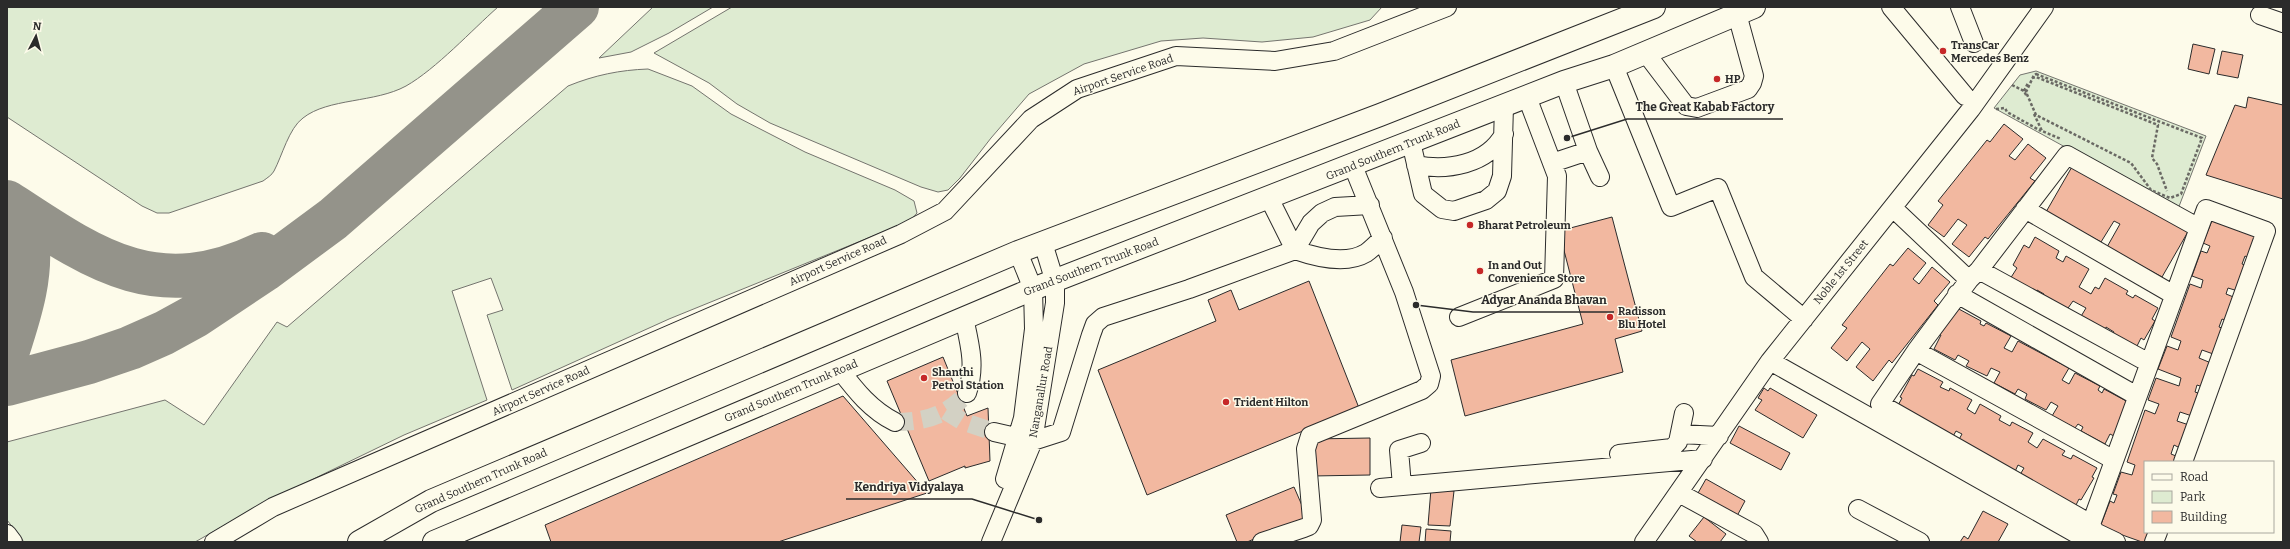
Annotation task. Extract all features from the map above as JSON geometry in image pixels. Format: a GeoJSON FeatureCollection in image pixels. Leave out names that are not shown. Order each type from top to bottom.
{"type":"FeatureCollection","features":[{"type":"Feature","properties":{"kind":"main road","name":"Grand Southern Trunk Road"},"geometry":{"type":"LineString","coordinates":[[358,542],[432,501],[1018,252],[1380,115],[1654,7]]}},
{"type":"Feature","properties":{"kind":"main road","name":"Grand Southern Trunk Road"},"geometry":{"type":"LineString","coordinates":[[434,542],[1033,289],[1055,282],[1353,166],[1564,82],[1614,66],[1745,11]]}},
{"type":"Feature","properties":{"kind":"street","name":"Airport Service Road"},"geometry":{"type":"LineString","coordinates":[[214,542],[273,508],[901,234],[945,211],[1031,119],[1077,89],[1176,56],[1275,61],[1334,51],[1447,7]]}},
{"type":"Feature","properties":{"kind":"street"},"geometry":{"type":"LineString","coordinates":[[1891,7],[1965,96]]}},
{"type":"Feature","properties":{"kind":"street"},"geometry":{"type":"LineString","coordinates":[[1960,7],[1974,43]]}},
{"type":"Feature","properties":{"kind":"street","name":"Noble 1st Street"},"geometry":{"type":"LineString","coordinates":[[1644,542],[1770,361],[1971,109],[2044,7]]}},
{"type":"Feature","properties":{"kind":"street"},"geometry":{"type":"LineString","coordinates":[[1645,52],[1686,106],[1697,108],[1748,89],[1754,76],[1745,11]]}},
{"type":"Feature","properties":{"kind":"street"},"geometry":{"type":"LineString","coordinates":[[2260,15],[2283,23]]}},
{"type":"Feature","properties":{"kind":"street"},"geometry":{"type":"LineString","coordinates":[[1614,66],[1671,207],[1718,188],[1754,277],[1804,319]]}},
{"type":"Feature","properties":{"kind":"street"},"geometry":{"type":"LineString","coordinates":[[1564,82],[1588,151],[1600,177]]}},
{"type":"Feature","properties":{"kind":"street"},"geometry":{"type":"LineString","coordinates":[[1458,317],[1554,278],[1557,176],[1527,97]]}},
{"type":"Feature","properties":{"kind":"street"},"geometry":{"type":"LineString","coordinates":[[1411,142],[1423,194],[1442,210],[1454,211],[1486,200],[1497,191],[1502,176],[1504,106]]}},
{"type":"Feature","properties":{"kind":"street"},"geometry":{"type":"LineString","coordinates":[[1416,165],[1449,167],[1468,162],[1485,155],[1500,142],[1504,134]]}},
{"type":"Feature","properties":{"kind":"street"},"geometry":{"type":"LineString","coordinates":[[1552,163],[1588,151]]}},
{"type":"Feature","properties":{"kind":"street"},"geometry":{"type":"LineString","coordinates":[[2091,533],[1880,404],[1957,294],[1974,275],[2067,154],[2199,228]]}},
{"type":"Feature","properties":{"kind":"street"},"geometry":{"type":"LineString","coordinates":[[1262,542],[1309,526],[1312,520],[1306,449],[1310,436],[1422,390],[1429,384],[1431,376],[1404,292],[1353,166]]}},
{"type":"Feature","properties":{"kind":"street"},"geometry":{"type":"LineString","coordinates":[[1268,198],[1295,250]]}},
{"type":"Feature","properties":{"kind":"street"},"geometry":{"type":"LineString","coordinates":[[1295,250],[1311,223],[1322,213],[1334,207],[1370,205]]}},
{"type":"Feature","properties":{"kind":"street"},"geometry":{"type":"LineString","coordinates":[[1893,208],[1974,275],[2149,363]]}},
{"type":"Feature","properties":{"kind":"street"},"geometry":{"type":"LineString","coordinates":[[2025,209],[2174,295]]}},
{"type":"Feature","properties":{"kind":"street"},"geometry":{"type":"LineString","coordinates":[[2091,533],[2114,460],[2206,209],[2266,231],[2183,461]]}},
{"type":"Feature","properties":{"kind":"street"},"geometry":{"type":"LineString","coordinates":[[994,432],[1026,439],[1061,432],[1091,335],[1095,324],[1103,316],[1189,289],[1295,250],[1327,260],[1343,259],[1365,254],[1383,238]]}},
{"type":"Feature","properties":{"kind":"street","name":"Nanganallur Road"},"geometry":{"type":"LineString","coordinates":[[991,542],[1026,439],[1055,303],[1055,282],[1043,243]]}},
{"type":"Feature","properties":{"kind":"street"},"geometry":{"type":"LineString","coordinates":[[1018,252],[1033,289]]}},
{"type":"Feature","properties":{"kind":"street","name":"Nanganallur Road"},"geometry":{"type":"LineString","coordinates":[[980,542],[1026,439],[1024,418],[1034,329],[1033,289]]}},
{"type":"Feature","properties":{"kind":"street"},"geometry":{"type":"LineString","coordinates":[[1957,294],[2138,396]]}},
{"type":"Feature","properties":{"kind":"street"},"geometry":{"type":"LineString","coordinates":[[964,318],[973,359],[971,381],[967,394]]}},
{"type":"Feature","properties":{"kind":"street"},"geometry":{"type":"LineString","coordinates":[[1916,351],[2114,460]]}},
{"type":"Feature","properties":{"kind":"street"},"geometry":{"type":"LineString","coordinates":[[1770,361],[2091,533],[2095,532],[2116,542]]}},
{"type":"Feature","properties":{"kind":"street"},"geometry":{"type":"LineString","coordinates":[[840,370],[868,404],[882,415],[895,422]]}},
{"type":"Feature","properties":{"kind":"street"},"geometry":{"type":"LineString","coordinates":[[1573,460],[1672,448],[1678,442],[1684,413]]}},
{"type":"Feature","properties":{"kind":"street"},"geometry":{"type":"LineString","coordinates":[[1680,434],[1719,436]]}},
{"type":"Feature","properties":{"kind":"street"},"geometry":{"type":"LineString","coordinates":[[1402,486],[1399,450],[1421,443]]}},
{"type":"Feature","properties":{"kind":"street"},"geometry":{"type":"LineString","coordinates":[[1380,488],[1703,459]]}},
{"type":"Feature","properties":{"kind":"street"},"geometry":{"type":"LineString","coordinates":[[1679,493],[1754,534],[1759,542]]}},
{"type":"Feature","properties":{"kind":"street"},"geometry":{"type":"LineString","coordinates":[[1858,509],[1920,542]]}},
{"type":"Feature","properties":{"kind":"street"},"geometry":{"type":"LineString","coordinates":[[7,534],[13,542]]}},
{"type":"Feature","properties":{"kind":"path"},"geometry":{"type":"LineString","coordinates":[[2024,91],[2033,78],[2036,74],[2202,138],[2182,192],[2179,195],[2170,198],[2151,190],[2131,163],[2036,115],[2026,92],[2033,78]]}},
{"type":"Feature","properties":{"kind":"path"},"geometry":{"type":"LineString","coordinates":[[2033,78],[2158,126],[2152,158],[2157,164],[2170,198]]}},
{"type":"Feature","properties":{"kind":"path"},"geometry":{"type":"LineString","coordinates":[[1996,109],[2005,108],[2007,112],[2042,131]]}},
{"type":"Feature","properties":{"kind":"green space"},"geometry":{"type":"Polygon","coordinates":[[[7,7],[498,7],[441,60],[418,79],[406,86],[380,95],[325,107],[303,118],[290,135],[273,172],[263,181],[169,213],[157,213],[142,206],[7,117],[7,7]]]}},
{"type":"Feature","properties":{"kind":"green space"},"geometry":{"type":"Polygon","coordinates":[[[653,7],[713,7],[669,33],[631,52],[599,58],[653,7]]]}},
{"type":"Feature","properties":{"kind":"green space"},"geometry":{"type":"Polygon","coordinates":[[[732,7],[1382,7],[1370,20],[1313,37],[1262,42],[1203,38],[1161,41],[1084,64],[1029,94],[991,138],[960,178],[948,190],[938,192],[921,187],[770,123],[737,104],[709,83],[654,53],[732,7]]]}},
{"type":"Feature","properties":{"kind":"green space"},"geometry":{"type":"Polygon","coordinates":[[[648,69],[692,86],[731,114],[805,152],[895,190],[914,201],[917,213],[910,221],[669,319],[512,390],[487,315],[503,310],[491,278],[452,291],[487,400],[404,435],[266,502],[195,542],[24,542],[7,520],[7,442],[165,400],[204,425],[277,322],[287,327],[568,86],[608,74],[648,69]]]}},
{"type":"Feature","properties":{"kind":"green space"},"geometry":{"type":"Polygon","coordinates":[[[2036,71],[2206,136],[2178,209],[1994,108],[2020,75],[2036,71]]]}},
{"type":"Feature","properties":{"kind":"building"},"geometry":{"type":"Polygon","coordinates":[[[2193,44],[2215,49],[2209,74],[2188,69],[2193,44]]]}},
{"type":"Feature","properties":{"kind":"building"},"geometry":{"type":"Polygon","coordinates":[[[2222,51],[2243,55],[2238,78],[2217,74],[2222,51]]]}},
{"type":"Feature","properties":{"kind":"building"},"geometry":{"type":"Polygon","coordinates":[[[2248,97],[2283,105],[2283,199],[2206,175],[2235,105],[2246,108],[2248,97]]]}},
{"type":"Feature","properties":{"kind":"building"},"geometry":{"type":"Polygon","coordinates":[[[2004,124],[2023,139],[2009,156],[2015,160],[2028,144],[2046,158],[2030,178],[2035,181],[1988,239],[1985,237],[1969,257],[1952,244],[1967,225],[1958,219],[1944,237],[1928,225],[1943,205],[1938,201],[1987,140],[1990,142],[2004,124]]]}},
{"type":"Feature","properties":{"kind":"building"},"geometry":{"type":"Polygon","coordinates":[[[2073,165],[2189,230],[2162,277],[2107,247],[2120,224],[2114,221],[2101,242],[2046,212],[2073,165]]]}},
{"type":"Feature","properties":{"kind":"building"},"geometry":{"type":"Polygon","coordinates":[[[1612,217],[1642,331],[1615,339],[1623,372],[1465,416],[1451,360],[1583,324],[1559,231],[1612,217]]]}},
{"type":"Feature","properties":{"kind":"building"},"geometry":{"type":"Polygon","coordinates":[[[2213,218],[2258,234],[2249,258],[2245,256],[2242,264],[2248,266],[2238,291],[2228,288],[2226,294],[2236,298],[2227,321],[2222,319],[2219,327],[2225,329],[2216,355],[2202,350],[2199,358],[2211,363],[2203,387],[2197,385],[2195,392],[2201,394],[2192,416],[2180,412],[2177,421],[2189,425],[2180,448],[2174,445],[2171,454],[2176,456],[2174,461],[2144,461],[2144,533],[2149,533],[2145,542],[2142,542],[2100,527],[2110,501],[2114,503],[2117,495],[2113,494],[2121,472],[2132,475],[2135,465],[2127,462],[2145,410],[2155,414],[2159,404],[2148,400],[2156,378],[2179,386],[2181,378],[2158,369],[2167,346],[2178,350],[2181,341],[2171,337],[2190,284],[2201,288],[2203,280],[2192,276],[2201,251],[2207,253],[2210,246],[2203,243],[2213,218]]]}},
{"type":"Feature","properties":{"kind":"building"},"geometry":{"type":"Polygon","coordinates":[[[2035,237],[2059,251],[2056,258],[2063,262],[2066,256],[2089,269],[2079,287],[2091,294],[2095,287],[2099,289],[2105,278],[2128,291],[2126,294],[2133,298],[2135,295],[2158,308],[2152,319],[2155,321],[2144,340],[2141,338],[2136,348],[2112,335],[2114,332],[2106,327],[2105,332],[2080,318],[2086,308],[2073,301],[2066,311],[2042,298],[2044,294],[2037,290],[2035,293],[2010,279],[2017,268],[2013,265],[2024,245],[2029,248],[2035,237]]]}},
{"type":"Feature","properties":{"kind":"building"},"geometry":{"type":"Polygon","coordinates":[[[1908,248],[1926,263],[1913,279],[1919,284],[1932,267],[1950,282],[1934,301],[1938,305],[1892,363],[1889,360],[1873,381],[1856,367],[1870,349],[1862,342],[1847,361],[1831,348],[1847,328],[1842,325],[1890,264],[1893,266],[1908,248]]]}},
{"type":"Feature","properties":{"kind":"building"},"geometry":{"type":"Polygon","coordinates":[[[1309,281],[1359,408],[1147,495],[1098,370],[1216,321],[1208,300],[1231,290],[1239,310],[1309,281]]]}},
{"type":"Feature","properties":{"kind":"building"},"geometry":{"type":"Polygon","coordinates":[[[1957,308],[1981,321],[1980,324],[1984,326],[1986,323],[2011,336],[2004,348],[2012,352],[2018,341],[2069,368],[2062,380],[2069,384],[2075,373],[2100,386],[2098,390],[2102,393],[2104,389],[2128,402],[2125,414],[2114,436],[2110,434],[2105,444],[2081,431],[2083,427],[2078,424],[2075,428],[2052,416],[2058,406],[2051,402],[2046,410],[2025,399],[2027,394],[2018,389],[2015,394],[1994,383],[2000,372],[1991,368],[1987,376],[1966,366],[1969,361],[1958,355],[1955,360],[1934,349],[1941,335],[1938,334],[1957,308]]]}},
{"type":"Feature","properties":{"kind":"building"},"geometry":{"type":"Polygon","coordinates":[[[943,357],[967,416],[988,408],[990,461],[965,468],[965,466],[929,481],[887,381],[943,357]]]}},
{"type":"Feature","properties":{"kind":"building"},"geometry":{"type":"Polygon","coordinates":[[[1918,369],[1943,382],[1940,387],[1949,391],[1950,388],[1972,400],[1967,409],[1975,414],[1980,404],[2001,416],[1999,420],[2010,426],[2012,422],[2033,433],[2028,442],[2037,448],[2043,439],[2065,451],[2062,455],[2071,459],[2073,455],[2097,468],[2092,477],[2094,478],[2081,500],[2079,499],[2074,509],[2018,478],[2024,468],[2018,465],[2013,476],[1956,445],[1962,434],[1956,431],[1951,440],[1896,409],[1902,398],[1900,397],[1912,375],[1914,376],[1918,369]]]}},
{"type":"Feature","properties":{"kind":"building"},"geometry":{"type":"Polygon","coordinates":[[[1764,388],[1768,391],[1770,388],[1817,415],[1803,438],[1755,410],[1762,400],[1758,398],[1764,388]]]}},
{"type":"Feature","properties":{"kind":"building"},"geometry":{"type":"Polygon","coordinates":[[[843,396],[927,493],[778,542],[551,542],[545,525],[843,396]]]}},
{"type":"Feature","properties":{"kind":"building"},"geometry":{"type":"Polygon","coordinates":[[[1739,426],[1790,453],[1781,470],[1730,443],[1739,426]]]}},
{"type":"Feature","properties":{"kind":"building"},"geometry":{"type":"Polygon","coordinates":[[[1370,438],[1370,475],[1312,476],[1312,439],[1370,438]]]}},
{"type":"Feature","properties":{"kind":"building"},"geometry":{"type":"Polygon","coordinates":[[[1706,479],[1745,501],[1737,516],[1698,493],[1706,479]]]}},
{"type":"Feature","properties":{"kind":"building"},"geometry":{"type":"Polygon","coordinates":[[[1294,487],[1307,517],[1247,542],[1237,542],[1226,515],[1294,487]]]}},
{"type":"Feature","properties":{"kind":"building"},"geometry":{"type":"Polygon","coordinates":[[[1431,489],[1454,491],[1450,526],[1428,525],[1431,489]]]}},
{"type":"Feature","properties":{"kind":"building"},"geometry":{"type":"Polygon","coordinates":[[[1983,511],[2008,524],[1998,542],[1960,542],[1964,536],[1968,539],[1983,511]]]}},
{"type":"Feature","properties":{"kind":"building"},"geometry":{"type":"Polygon","coordinates":[[[1704,517],[1726,534],[1720,542],[1697,542],[1689,536],[1704,517]]]}},
{"type":"Feature","properties":{"kind":"building"},"geometry":{"type":"Polygon","coordinates":[[[1402,525],[1421,527],[1419,542],[1400,542],[1402,525]]]}},
{"type":"Feature","properties":{"kind":"building"},"geometry":{"type":"Polygon","coordinates":[[[1426,529],[1451,531],[1450,542],[1425,542],[1426,529]]]}},
{"type":"Feature","properties":{"kind":"taxiway"},"geometry":{"type":"LineString","coordinates":[[7,384],[89,362],[130,348],[164,333],[195,316],[264,270],[333,219],[577,7]]}},
{"type":"Feature","properties":{"kind":"taxiway"},"geometry":{"type":"LineString","coordinates":[[7,202],[69,242],[98,257],[128,268],[158,275],[190,275],[224,268],[262,254]]}},
{"type":"Feature","properties":{"kind":"taxiway"},"geometry":{"type":"LineString","coordinates":[[7,353],[16,324],[27,278],[28,248],[26,233],[18,209]]}},
{"type":"Feature","properties":{"kind":"tunnel"},"geometry":{"type":"LineString","coordinates":[[895,422],[916,421],[934,416],[951,407],[967,393]]}},
{"type":"Feature","properties":{"kind":"tunnel"},"geometry":{"type":"LineString","coordinates":[[946,411],[962,421],[994,432]]}},
{"type":"Feature","properties":{"kind":"place","name":"TransCar Mercedes Benz"},"geometry":{"type":"Point","coordinates":[1943,51]}},
{"type":"Feature","properties":{"kind":"place","name":"HP"},"geometry":{"type":"Point","coordinates":[1717,79]}},
{"type":"Feature","properties":{"kind":"place","name":"The Great Kabab Factory"},"geometry":{"type":"Point","coordinates":[1567,138]}},
{"type":"Feature","properties":{"kind":"place","name":"Bharat Petroleum"},"geometry":{"type":"Point","coordinates":[1470,225]}},
{"type":"Feature","properties":{"kind":"place","name":"In and Out Convenience Store"},"geometry":{"type":"Point","coordinates":[1480,271]}},
{"type":"Feature","properties":{"kind":"place","name":"Adyar Ananda Bhavan"},"geometry":{"type":"Point","coordinates":[1416,305]}},
{"type":"Feature","properties":{"kind":"place","name":"Radisson Blu Hotel"},"geometry":{"type":"Point","coordinates":[1610,317]}},
{"type":"Feature","properties":{"kind":"place","name":"Shanthi Petrol Station"},"geometry":{"type":"Point","coordinates":[924,378]}},
{"type":"Feature","properties":{"kind":"place","name":"Trident Hilton"},"geometry":{"type":"Point","coordinates":[1226,402]}},
{"type":"Feature","properties":{"kind":"place","name":"Kendriya Vidyalaya"},"geometry":{"type":"Point","coordinates":[1039,520]}}]}
